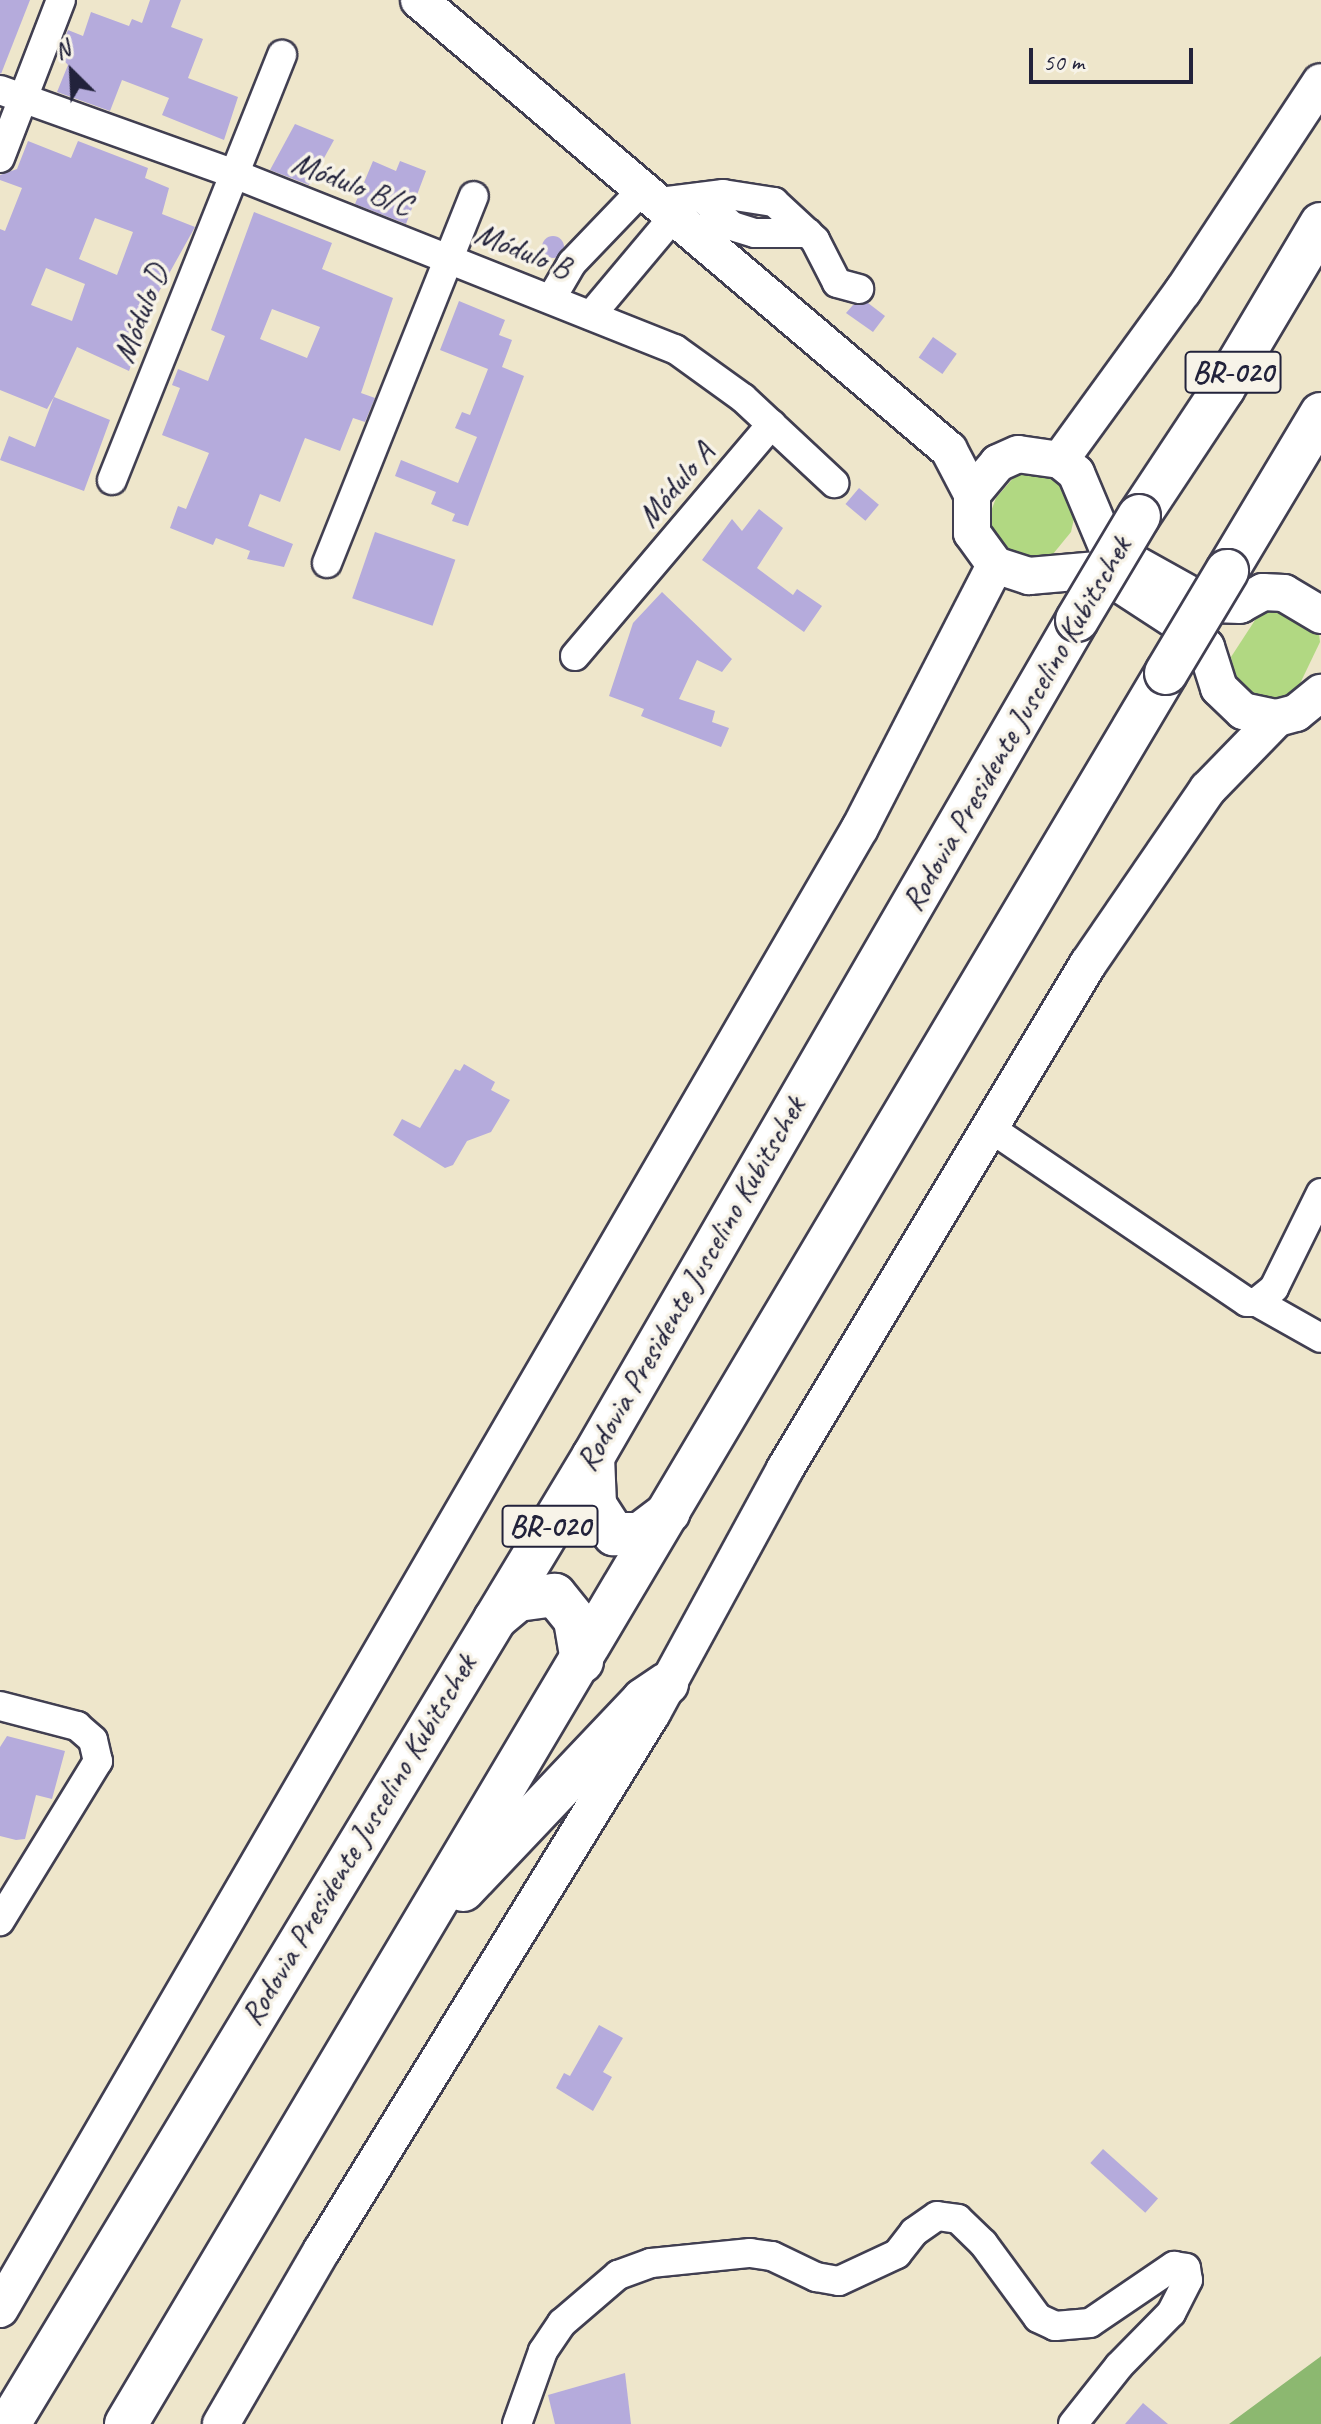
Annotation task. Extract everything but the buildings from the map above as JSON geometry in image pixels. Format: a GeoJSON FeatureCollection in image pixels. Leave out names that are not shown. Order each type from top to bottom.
{"type":"FeatureCollection","features":[{"type":"Feature","properties":{"kind":"highway","name":"Rodovia Presidente Juscelino Kubitschek"},"geometry":{"type":"LineString","coordinates":[[9,2424],[491,1621],[593,1457],[1139,516],[1223,389],[1321,224]]}},
{"type":"Feature","properties":{"kind":"highway","name":"BR-020"},"geometry":{"type":"LineString","coordinates":[[126,2424],[1321,414]]}},
{"type":"Feature","properties":{"kind":"highway"},"geometry":{"type":"LineString","coordinates":[[593,1457],[595,1505],[614,1534],[640,1534],[670,1511]]}},
{"type":"Feature","properties":{"kind":"highway"},"geometry":{"type":"LineString","coordinates":[[491,1621],[518,1600],[555,1595],[575,1620],[582,1661]]}},
{"type":"Feature","properties":{"kind":"highway"},"geometry":{"type":"LineString","coordinates":[[422,1930],[523,1831],[643,1700],[667,1684]]}},
{"type":"Feature","properties":{"kind":"main road"},"geometry":{"type":"LineString","coordinates":[[424,2],[670,201],[949,450],[972,494],[972,533],[995,565],[1029,576],[1075,568],[1098,570],[1189,629],[1206,647],[1211,673],[1229,701],[1259,717],[1277,718],[1296,713],[1321,693]]}},
{"type":"Feature","properties":{"kind":"main road"},"geometry":{"type":"LineString","coordinates":[[1060,460],[1183,291],[1321,82]]}},
{"type":"Feature","properties":{"kind":"main road"},"geometry":{"type":"LineString","coordinates":[[949,450],[998,463],[1039,454],[1060,460],[1083,486],[1108,549],[1207,604],[1240,605],[1263,592],[1284,593],[1321,615]]}},
{"type":"Feature","properties":{"kind":"main road"},"geometry":{"type":"LineString","coordinates":[[972,494],[998,463]]}},
{"type":"Feature","properties":{"kind":"main road"},"geometry":{"type":"LineString","coordinates":[[0,2309],[860,828],[995,565]]}},
{"type":"Feature","properties":{"kind":"main road"},"geometry":{"type":"LineString","coordinates":[[221,2424],[667,1684],[785,1469],[1088,964],[1208,789],[1277,718]]}},
{"type":"Feature","properties":{"kind":"street"},"geometry":{"type":"LineString","coordinates":[[0,158],[12,95],[61,0]]}},
{"type":"Feature","properties":{"kind":"street","name":"Módulo D"},"geometry":{"type":"LineString","coordinates":[[112,480],[232,173],[282,55]]}},
{"type":"Feature","properties":{"kind":"street","name":"Módulo B/C"},"geometry":{"type":"LineString","coordinates":[[12,95],[232,173],[448,258]]}},
{"type":"Feature","properties":{"kind":"street"},"geometry":{"type":"LineString","coordinates":[[448,258],[474,196]]}},
{"type":"Feature","properties":{"kind":"street"},"geometry":{"type":"LineString","coordinates":[[670,201],[755,233],[808,233],[837,283],[859,289]]}},
{"type":"Feature","properties":{"kind":"street"},"geometry":{"type":"LineString","coordinates":[[551,299],[572,263],[670,201]]}},
{"type":"Feature","properties":{"kind":"street"},"geometry":{"type":"LineString","coordinates":[[591,315],[670,201]]}},
{"type":"Feature","properties":{"kind":"street","name":"Módulo B"},"geometry":{"type":"LineString","coordinates":[[327,563],[448,258],[675,349],[772,424]]}},
{"type":"Feature","properties":{"kind":"street"},"geometry":{"type":"LineString","coordinates":[[772,424],[834,483]]}},
{"type":"Feature","properties":{"kind":"street","name":"Módulo A"},"geometry":{"type":"LineString","coordinates":[[575,656],[772,424]]}},
{"type":"Feature","properties":{"kind":"street"},"geometry":{"type":"LineString","coordinates":[[990,1128],[1234,1298],[1257,1302],[1321,1338]]}},
{"type":"Feature","properties":{"kind":"street"},"geometry":{"type":"LineString","coordinates":[[1257,1302],[1274,1288],[1321,1193]]}},
{"type":"Feature","properties":{"kind":"street"},"geometry":{"type":"LineString","coordinates":[[0,1706],[77,1726],[93,1740],[98,1761],[0,1921]]}},
{"type":"Feature","properties":{"kind":"street"},"geometry":{"type":"LineString","coordinates":[[517,2424],[549,2342],[589,2295],[618,2275],[651,2263],[750,2253],[772,2256],[816,2277],[839,2281],[897,2254],[914,2232],[937,2216],[958,2219],[983,2243],[1038,2318],[1055,2326],[1090,2323],[1174,2266],[1186,2268],[1188,2280],[1171,2313],[1119,2366],[1073,2424]]}},
{"type":"Feature","properties":{"kind":"green space"},"geometry":{"type":"Polygon","coordinates":[[[1037,467],[1059,470],[1075,514],[1071,532],[1053,554],[1033,565],[1008,563],[987,522],[996,498],[1015,476],[1037,467]]]}},
{"type":"Feature","properties":{"kind":"green space"},"geometry":{"type":"Polygon","coordinates":[[[1275,607],[1318,626],[1320,642],[1295,694],[1282,704],[1253,699],[1237,683],[1231,657],[1259,614],[1275,607]]]}},
{"type":"Feature","properties":{"kind":"green space"},"geometry":{"type":"Polygon","coordinates":[[[1320,2357],[1321,2424],[1229,2424],[1320,2357]]]}}]}
